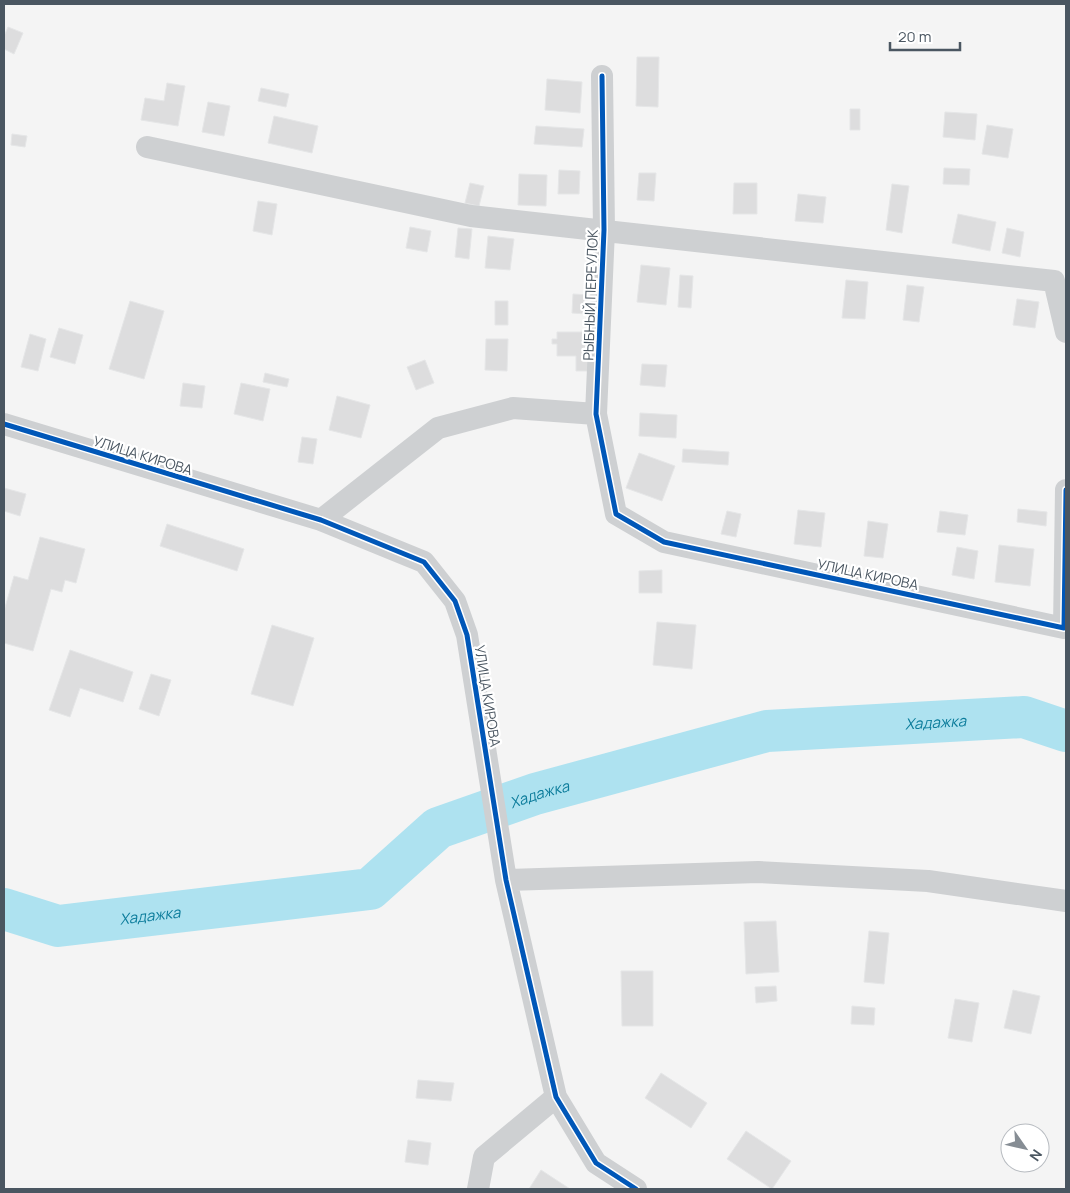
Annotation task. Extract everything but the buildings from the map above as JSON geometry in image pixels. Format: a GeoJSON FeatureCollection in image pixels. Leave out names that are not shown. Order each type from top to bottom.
{"type":"FeatureCollection","features":[{"type":"Feature","properties":{"kind":"street","name":"РЫБНЫЙ ПЕРЕУЛОК"},"geometry":{"type":"LineString","coordinates":[[602,76],[604,230],[596,414],[616,514]]}},
{"type":"Feature","properties":{"kind":"street","name":"РЫБНЫЙ ПЕРЕУЛОК"},"geometry":{"type":"LineString","coordinates":[[147,147],[470,216],[1054,281],[1066,332]]}},
{"type":"Feature","properties":{"kind":"street"},"geometry":{"type":"LineString","coordinates":[[321,520],[438,428],[513,408],[596,414]]}},
{"type":"Feature","properties":{"kind":"street","name":"УЛИЦА КИРОВА"},"geometry":{"type":"LineString","coordinates":[[4,424],[321,520],[424,562],[455,601],[467,635],[505,870],[556,1098],[596,1164],[636,1189]]}},
{"type":"Feature","properties":{"kind":"street","name":"УЛИЦА КИРОВА"},"geometry":{"type":"LineString","coordinates":[[616,514],[664,542],[1064,628],[1066,490]]}},
{"type":"Feature","properties":{"kind":"street"},"geometry":{"type":"LineString","coordinates":[[505,870],[758,872],[928,881],[1066,901]]}},
{"type":"Feature","properties":{"kind":"street"},"geometry":{"type":"LineString","coordinates":[[478,1189],[484,1157],[556,1098]]}},
{"type":"Feature","properties":{"kind":"waterway","name":"Хадажка"},"geometry":{"type":"LineString","coordinates":[[4,909],[58,926],[370,889],[438,828],[535,794],[767,731],[1024,717],[1066,731]]}},
{"type":"Feature","properties":{"kind":"cycle path"},"geometry":{"type":"LineString","coordinates":[[602,76],[604,230],[596,414],[616,514],[664,542],[1064,628],[1066,490]]}},
{"type":"Feature","properties":{"kind":"cycle path"},"geometry":{"type":"LineString","coordinates":[[4,424],[321,520],[424,562],[455,601],[467,635],[506,880],[556,1097],[596,1163],[636,1189]]}}]}
